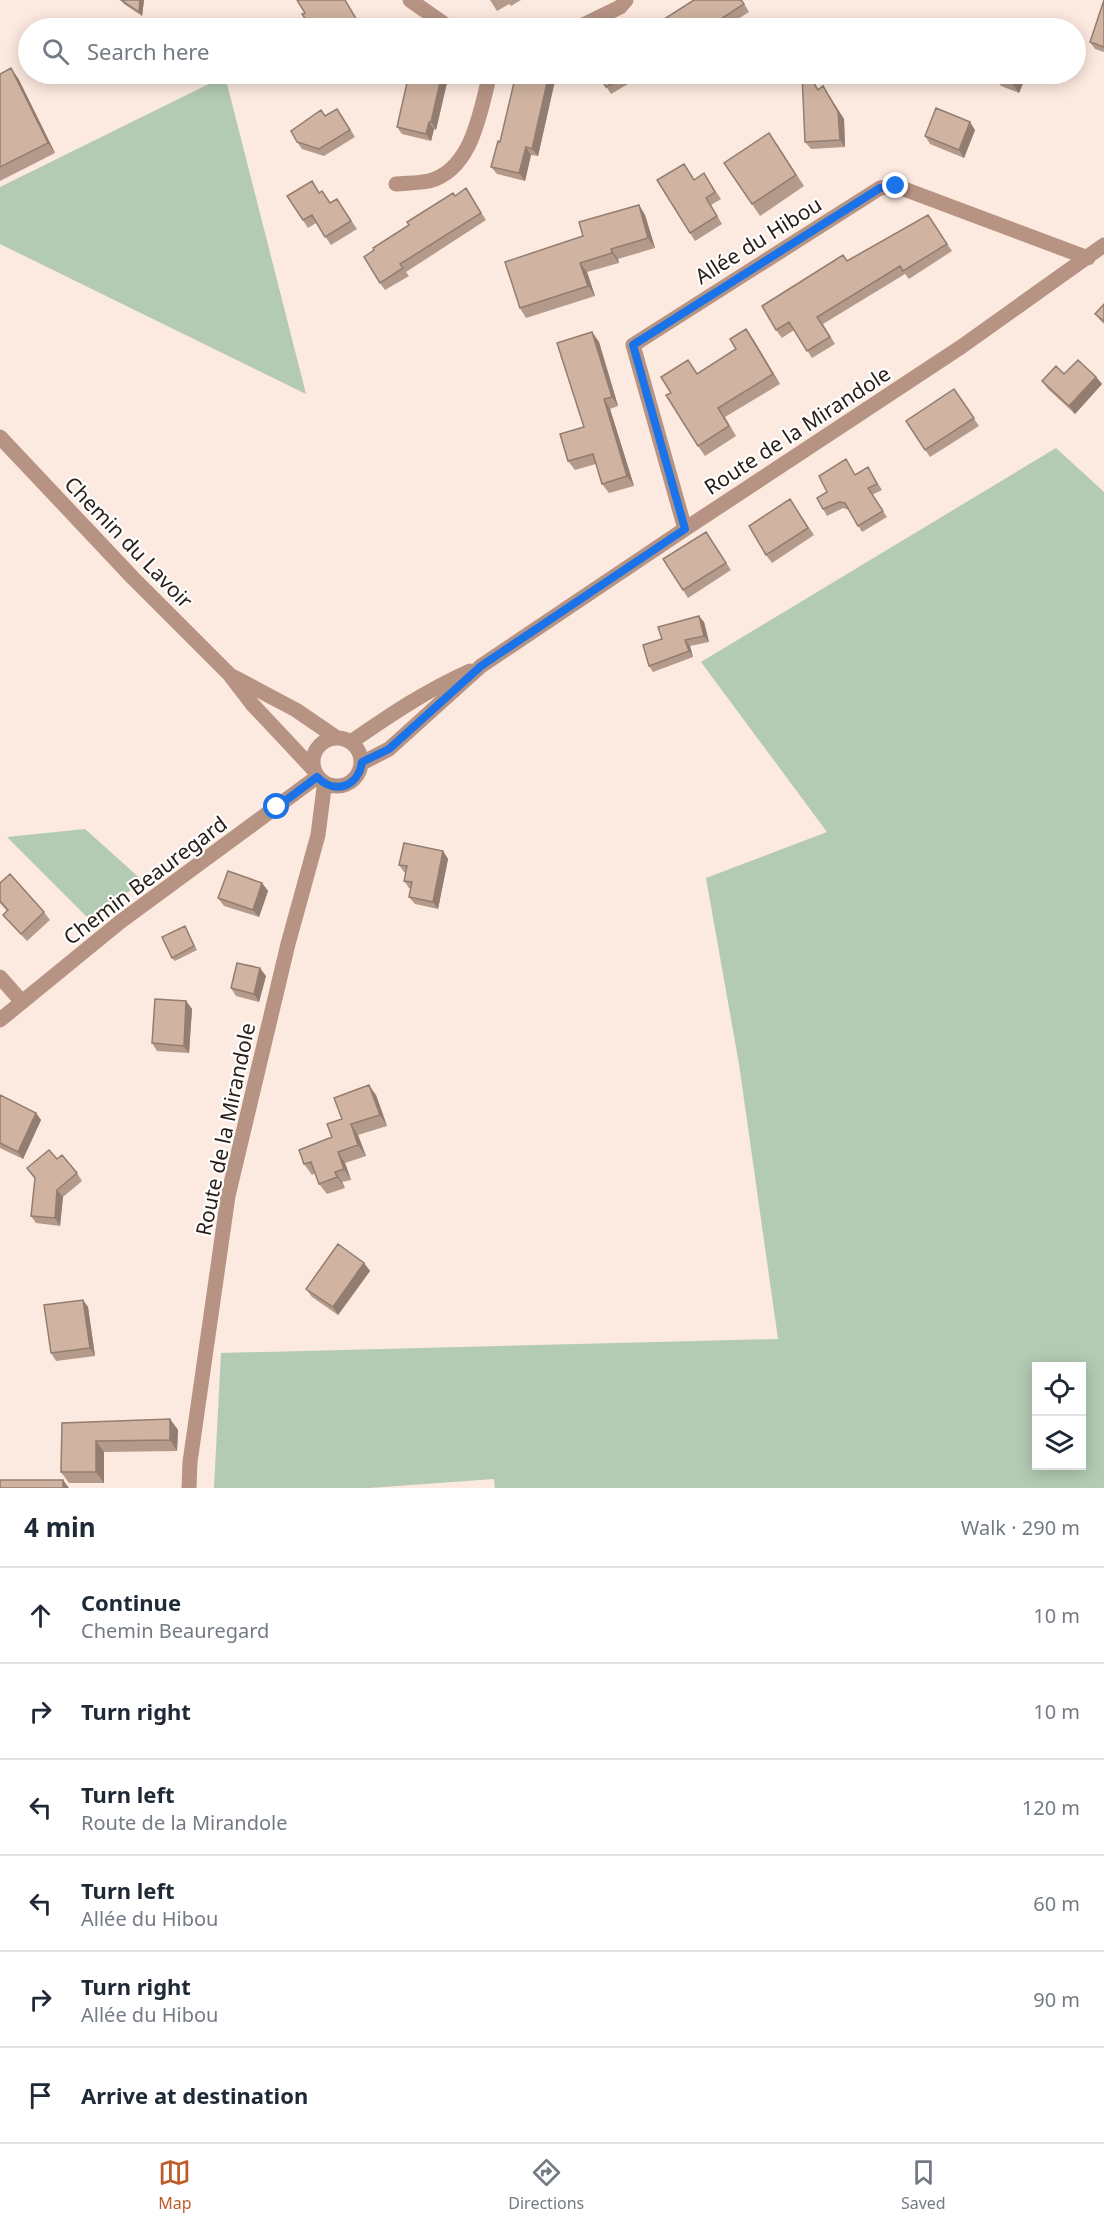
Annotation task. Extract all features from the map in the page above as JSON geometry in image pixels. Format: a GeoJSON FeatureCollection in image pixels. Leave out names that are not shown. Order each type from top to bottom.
{"type":"FeatureCollection","features":[{"type":"Feature","properties":{"kind":"street"},"geometry":{"type":"LineString","coordinates":[[410,0],[436,18]]}},
{"type":"Feature","properties":{"kind":"street"},"geometry":{"type":"LineString","coordinates":[[598,18],[620,7],[626,0]]}},
{"type":"Feature","properties":{"kind":"street"},"geometry":{"type":"LineString","coordinates":[[396,184],[430,180],[445,173],[462,159],[477,123],[487,84]]}},
{"type":"Feature","properties":{"kind":"street","name":"Allée du Hibou"},"geometry":{"type":"LineString","coordinates":[[685,529],[633,345],[880,188],[896,186],[1088,258]]}},
{"type":"Feature","properties":{"kind":"street","name":"Route de la Mirandole"},"geometry":{"type":"LineString","coordinates":[[362,762],[389,749],[481,666],[961,347],[1088,258],[1104,244]]}},
{"type":"Feature","properties":{"kind":"street","name":"Chemin du Lavoir"},"geometry":{"type":"LineString","coordinates":[[0,437],[133,578],[228,674],[252,704],[318,776]]}},
{"type":"Feature","properties":{"kind":"street","name":"Route de la Mirandole"},"geometry":{"type":"LineString","coordinates":[[344,740],[443,683],[481,666]]}},
{"type":"Feature","properties":{"kind":"street","name":"Chemin du Lavoir"},"geometry":{"type":"LineString","coordinates":[[228,674],[296,710],[344,740]]}},
{"type":"Feature","properties":{"kind":"street"},"geometry":{"type":"LineString","coordinates":[[344,740],[357,747],[362,762],[357,777],[352,782],[338,787],[318,776],[314,754],[323,742],[344,740]]}},
{"type":"Feature","properties":{"kind":"street","name":"Route de la Mirandole"},"geometry":{"type":"LineString","coordinates":[[189,1488],[190,1462],[228,1196],[288,944],[318,835],[324,788],[318,776]]}},
{"type":"Feature","properties":{"kind":"street","name":"Chemin Beauregard"},"geometry":{"type":"LineString","coordinates":[[0,1020],[120,922],[318,776]]}},
{"type":"Feature","properties":{"kind":"street"},"geometry":{"type":"LineString","coordinates":[[0,977],[22,1002]]}},
{"type":"Feature","properties":{"kind":"green space"},"geometry":{"type":"Polygon","coordinates":[[[209,84],[227,84],[306,394],[0,244],[0,187],[209,84]]]}},
{"type":"Feature","properties":{"kind":"green space"},"geometry":{"type":"Polygon","coordinates":[[[1056,448],[1104,492],[1104,1488],[495,1488],[494,1479],[369,1488],[214,1488],[221,1353],[778,1339],[739,1064],[706,878],[827,832],[701,662],[1056,448]]]}},
{"type":"Feature","properties":{"kind":"green space"},"geometry":{"type":"Polygon","coordinates":[[[85,829],[143,881],[90,920],[7,837],[85,829]]]}},
{"type":"Feature","properties":{"kind":"building"},"geometry":{"type":"Polygon","coordinates":[[[121,0],[140,0],[139,12],[121,0]]]}},
{"type":"Feature","properties":{"kind":"building"},"geometry":{"type":"Polygon","coordinates":[[[297,0],[345,0],[356,18],[305,18],[302,14],[305,13],[297,0]]]}},
{"type":"Feature","properties":{"kind":"building"},"geometry":{"type":"Polygon","coordinates":[[[694,0],[741,0],[744,4],[722,18],[666,18],[694,0]]]}},
{"type":"Feature","properties":{"kind":"building"},"geometry":{"type":"Polygon","coordinates":[[[1104,0],[1104,47],[1090,42],[1104,0]]]}},
{"type":"Feature","properties":{"kind":"building"},"geometry":{"type":"Polygon","coordinates":[[[11,68],[48,143],[0,167],[0,74],[11,68]]]}},
{"type":"Feature","properties":{"kind":"building"},"geometry":{"type":"Polygon","coordinates":[[[407,84],[440,84],[426,134],[397,127],[407,84]]]}},
{"type":"Feature","properties":{"kind":"building"},"geometry":{"type":"Polygon","coordinates":[[[514,84],[547,84],[532,149],[526,147],[519,173],[491,167],[498,141],[500,142],[514,84]]]}},
{"type":"Feature","properties":{"kind":"building"},"geometry":{"type":"Polygon","coordinates":[[[802,84],[814,84],[818,90],[823,86],[838,112],[840,140],[805,142],[802,84]]]}},
{"type":"Feature","properties":{"kind":"building"},"geometry":{"type":"Polygon","coordinates":[[[936,108],[970,122],[959,150],[925,136],[936,108]]]}},
{"type":"Feature","properties":{"kind":"building"},"geometry":{"type":"Polygon","coordinates":[[[337,109],[350,130],[319,149],[297,142],[291,131],[321,110],[325,116],[337,109]]]}},
{"type":"Feature","properties":{"kind":"building"},"geometry":{"type":"Polygon","coordinates":[[[769,133],[796,175],[752,204],[724,163],[769,133]]]}},
{"type":"Feature","properties":{"kind":"building"},"geometry":{"type":"Polygon","coordinates":[[[684,164],[694,180],[704,173],[715,192],[706,198],[717,216],[690,233],[657,180],[684,164]]]}},
{"type":"Feature","properties":{"kind":"building"},"geometry":{"type":"Polygon","coordinates":[[[312,181],[319,193],[322,191],[330,203],[337,199],[351,221],[325,237],[312,215],[303,220],[287,196],[312,181]]]}},
{"type":"Feature","properties":{"kind":"building"},"geometry":{"type":"Polygon","coordinates":[[[466,188],[481,213],[400,264],[403,268],[380,283],[364,257],[374,250],[373,248],[409,225],[407,222],[453,193],[455,196],[466,188]]]}},
{"type":"Feature","properties":{"kind":"building"},"geometry":{"type":"Polygon","coordinates":[[[639,205],[648,238],[611,249],[612,253],[580,263],[588,286],[520,308],[505,262],[583,236],[579,222],[639,205]]]}},
{"type":"Feature","properties":{"kind":"building"},"geometry":{"type":"Polygon","coordinates":[[[928,215],[947,244],[903,271],[900,266],[817,317],[830,337],[807,351],[789,322],[776,330],[762,306],[843,255],[847,261],[928,215]]]}},
{"type":"Feature","properties":{"kind":"building"},"geometry":{"type":"Polygon","coordinates":[[[1104,304],[1104,321],[1095,314],[1104,304]]]}},
{"type":"Feature","properties":{"kind":"building"},"geometry":{"type":"Polygon","coordinates":[[[746,329],[773,374],[718,408],[729,426],[698,446],[666,395],[671,393],[661,377],[688,360],[697,374],[736,349],[730,339],[746,329]]]}},
{"type":"Feature","properties":{"kind":"building"},"geometry":{"type":"Polygon","coordinates":[[[592,332],[612,397],[604,399],[627,476],[602,484],[593,454],[568,461],[560,434],[584,427],[557,343],[592,332]]]}},
{"type":"Feature","properties":{"kind":"building"},"geometry":{"type":"Polygon","coordinates":[[[1078,360],[1096,377],[1069,406],[1042,381],[1056,366],[1064,374],[1078,360]]]}},
{"type":"Feature","properties":{"kind":"building"},"geometry":{"type":"Polygon","coordinates":[[[954,389],[974,418],[925,450],[906,421],[954,389]]]}},
{"type":"Feature","properties":{"kind":"building"},"geometry":{"type":"Polygon","coordinates":[[[846,459],[855,475],[868,467],[877,484],[868,488],[883,511],[858,526],[845,503],[839,502],[823,509],[817,498],[827,492],[819,476],[846,459]]]}},
{"type":"Feature","properties":{"kind":"building"},"geometry":{"type":"Polygon","coordinates":[[[790,499],[808,528],[766,555],[749,526],[790,499]]]}},
{"type":"Feature","properties":{"kind":"building"},"geometry":{"type":"Polygon","coordinates":[[[706,532],[726,563],[683,590],[663,559],[706,532]]]}},
{"type":"Feature","properties":{"kind":"building"},"geometry":{"type":"Polygon","coordinates":[[[699,616],[704,636],[685,640],[689,651],[649,666],[643,645],[662,639],[658,627],[699,616]]]}},
{"type":"Feature","properties":{"kind":"building"},"geometry":{"type":"Polygon","coordinates":[[[404,843],[443,851],[433,902],[409,897],[412,882],[404,881],[407,866],[399,865],[404,843]]]}},
{"type":"Feature","properties":{"kind":"building"},"geometry":{"type":"Polygon","coordinates":[[[228,871],[262,883],[253,910],[218,898],[228,871]]]}},
{"type":"Feature","properties":{"kind":"building"},"geometry":{"type":"Polygon","coordinates":[[[10,874],[44,912],[21,934],[3,915],[8,910],[0,901],[0,883],[10,874]]]}},
{"type":"Feature","properties":{"kind":"building"},"geometry":{"type":"Polygon","coordinates":[[[185,926],[194,946],[172,958],[162,937],[185,926]]]}},
{"type":"Feature","properties":{"kind":"building"},"geometry":{"type":"Polygon","coordinates":[[[237,963],[260,968],[254,994],[231,988],[237,963]]]}},
{"type":"Feature","properties":{"kind":"building"},"geometry":{"type":"Polygon","coordinates":[[[155,999],[186,1001],[184,1046],[152,1043],[155,999]]]}},
{"type":"Feature","properties":{"kind":"building"},"geometry":{"type":"Polygon","coordinates":[[[369,1085],[380,1115],[351,1124],[358,1145],[338,1152],[344,1169],[335,1172],[337,1177],[319,1184],[311,1162],[304,1164],[299,1150],[332,1137],[327,1124],[342,1119],[334,1098],[369,1085]]]}},
{"type":"Feature","properties":{"kind":"building"},"geometry":{"type":"Polygon","coordinates":[[[0,1095],[36,1113],[18,1152],[0,1143],[0,1095]]]}},
{"type":"Feature","properties":{"kind":"building"},"geometry":{"type":"Polygon","coordinates":[[[49,1150],[57,1159],[62,1155],[77,1173],[57,1190],[55,1218],[31,1216],[35,1178],[27,1168],[49,1150]]]}},
{"type":"Feature","properties":{"kind":"building"},"geometry":{"type":"Polygon","coordinates":[[[338,1244],[364,1263],[333,1307],[306,1289],[338,1244]]]}},
{"type":"Feature","properties":{"kind":"building"},"geometry":{"type":"Polygon","coordinates":[[[83,1300],[90,1348],[51,1353],[44,1305],[83,1300]]]}},
{"type":"Feature","properties":{"kind":"building"},"geometry":{"type":"Polygon","coordinates":[[[170,1419],[170,1440],[96,1441],[96,1472],[61,1472],[62,1423],[170,1419]]]}},
{"type":"Feature","properties":{"kind":"building"},"geometry":{"type":"Polygon","coordinates":[[[0,1480],[63,1480],[63,1488],[0,1488],[0,1480]]]}},
{"type":"Feature","properties":{"kind":"route"},"geometry":{"type":"LineString","coordinates":[[277,807],[317,777],[330,786],[345,786],[352,782],[361,770],[362,762],[389,749],[481,666],[685,529],[633,345],[880,188],[896,186]]}}]}
